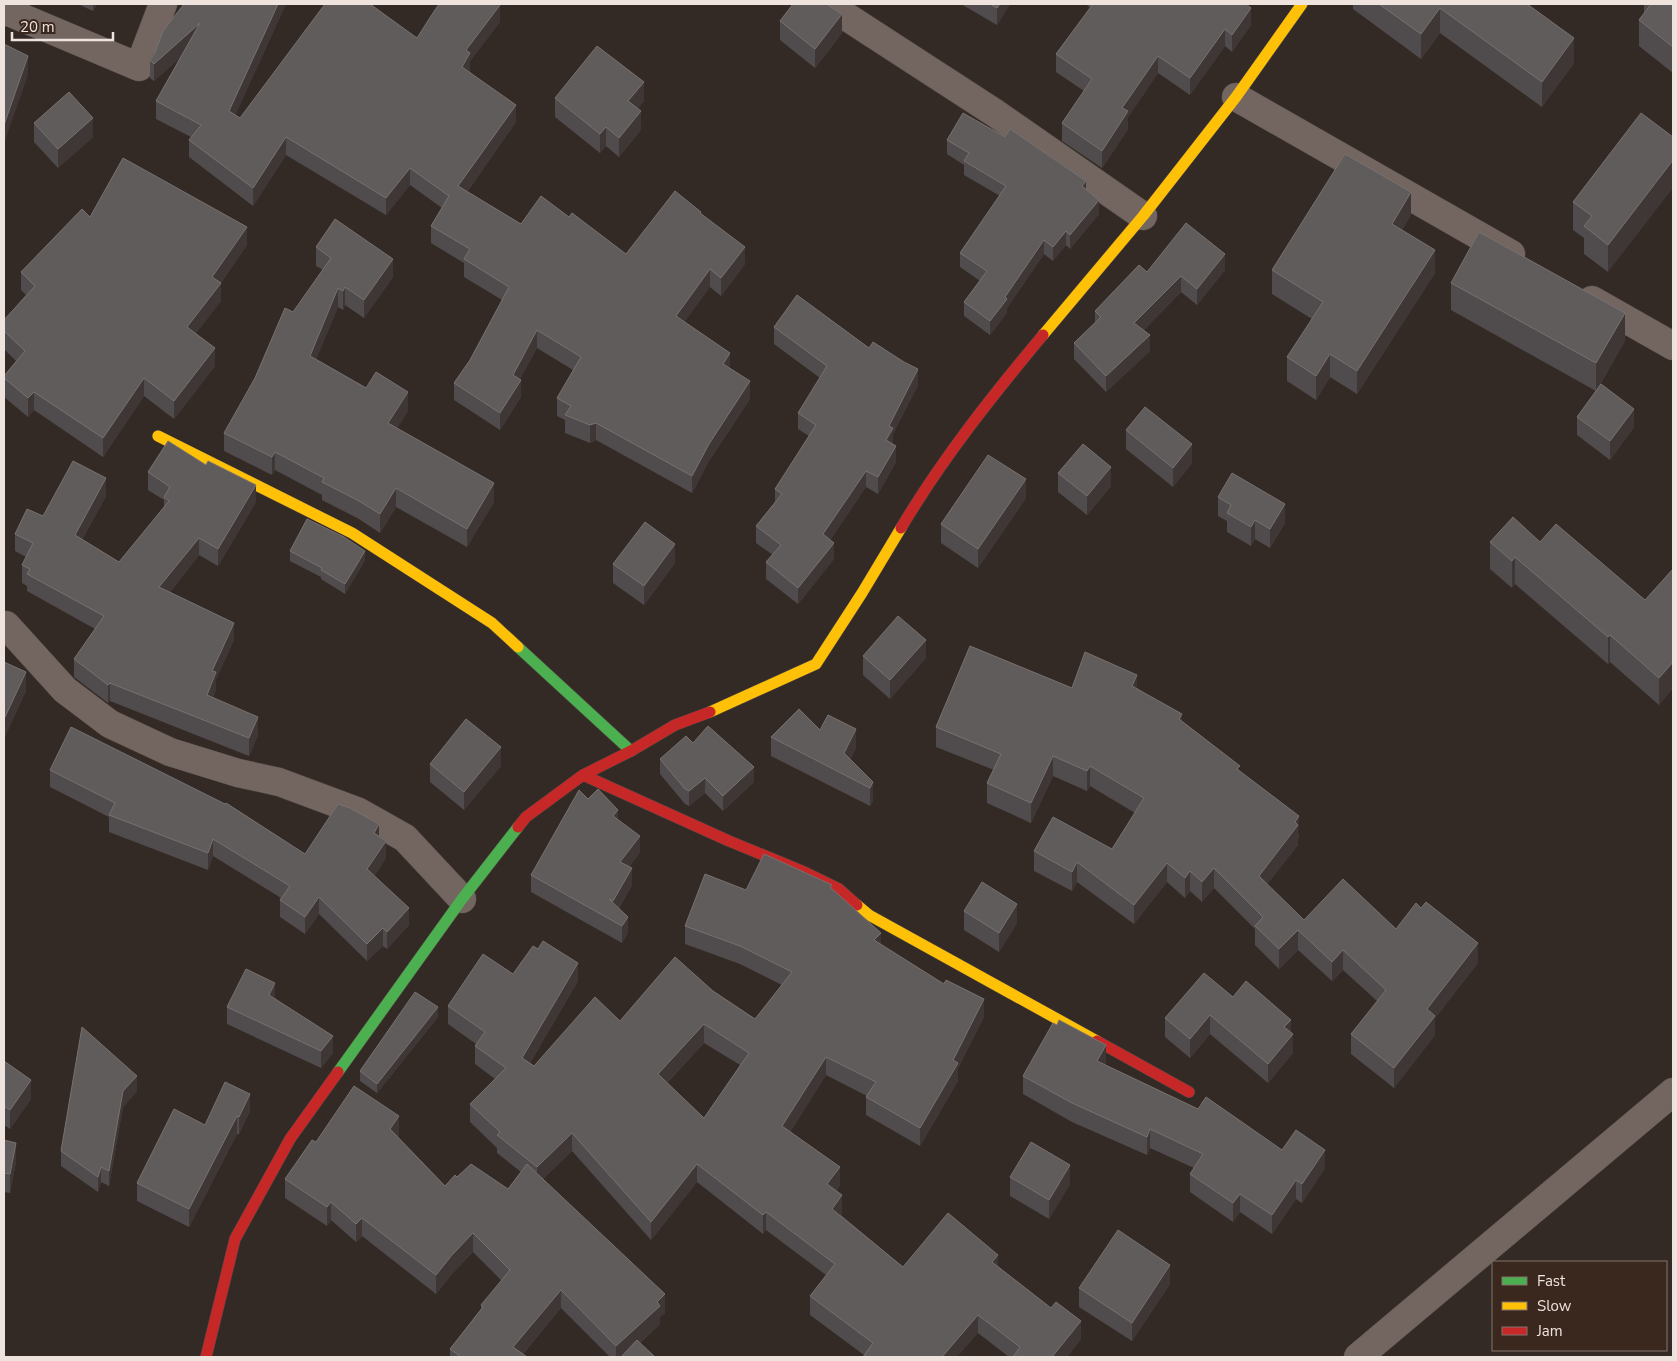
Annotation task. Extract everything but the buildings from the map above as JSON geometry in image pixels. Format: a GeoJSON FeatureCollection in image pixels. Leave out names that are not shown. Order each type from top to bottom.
{"type":"FeatureCollection","features":[{"type":"Feature","properties":{"kind":"street"},"geometry":{"type":"LineString","coordinates":[[4,12],[11,13],[139,67],[163,4]]}},
{"type":"Feature","properties":{"kind":"street"},"geometry":{"type":"LineString","coordinates":[[827,4],[995,113],[1144,216]]}},
{"type":"Feature","properties":{"kind":"street"},"geometry":{"type":"LineString","coordinates":[[206,1357],[235,1239],[290,1139],[462,899],[526,816],[583,775],[630,752],[675,724],[723,707],[816,664],[925,487],[986,403],[1144,216],[1236,97],[1302,4]]}},
{"type":"Feature","properties":{"kind":"street"},"geometry":{"type":"LineString","coordinates":[[1236,97],[1529,264]]}},
{"type":"Feature","properties":{"kind":"street"},"geometry":{"type":"LineString","coordinates":[[1572,288],[1673,346]]}},
{"type":"Feature","properties":{"kind":"street"},"geometry":{"type":"LineString","coordinates":[[158,436],[352,533],[492,623],[630,752]]}},
{"type":"Feature","properties":{"kind":"street"},"geometry":{"type":"LineString","coordinates":[[4,624],[65,690],[110,724],[170,752],[238,773],[279,782],[357,811],[405,838],[462,899]]}},
{"type":"Feature","properties":{"kind":"street"},"geometry":{"type":"LineString","coordinates":[[583,775],[729,842],[802,871],[839,889],[869,915],[1189,1092]]}},
{"type":"Feature","properties":{"kind":"street"},"geometry":{"type":"LineString","coordinates":[[1358,1357],[1673,1092]]}},
{"type":"Feature","properties":{"kind":"traffic: fast"},"geometry":{"type":"LineString","coordinates":[[518,647],[631,751]]}},
{"type":"Feature","properties":{"kind":"traffic: fast"},"geometry":{"type":"LineString","coordinates":[[338,1072],[462,899],[518,827]]}},
{"type":"Feature","properties":{"kind":"traffic: slow"},"geometry":{"type":"LineString","coordinates":[[1043,335],[1143,216],[1236,97],[1302,4]]}},
{"type":"Feature","properties":{"kind":"traffic: slow"},"geometry":{"type":"LineString","coordinates":[[158,436],[352,533],[492,623],[518,647]]}},
{"type":"Feature","properties":{"kind":"traffic: slow"},"geometry":{"type":"LineString","coordinates":[[710,712],[816,664],[901,528]]}},
{"type":"Feature","properties":{"kind":"traffic: slow"},"geometry":{"type":"LineString","coordinates":[[857,905],[869,915],[1097,1041]]}},
{"type":"Feature","properties":{"kind":"traffic: jam"},"geometry":{"type":"LineString","coordinates":[[901,528],[933,477],[968,428],[1043,335]]}},
{"type":"Feature","properties":{"kind":"traffic: jam"},"geometry":{"type":"LineString","coordinates":[[518,827],[526,817],[583,775],[631,751],[675,725],[710,712]]}},
{"type":"Feature","properties":{"kind":"traffic: jam"},"geometry":{"type":"LineString","coordinates":[[583,775],[729,841],[802,871],[839,889],[857,905]]}},
{"type":"Feature","properties":{"kind":"traffic: jam"},"geometry":{"type":"LineString","coordinates":[[1097,1041],[1189,1092]]}},
{"type":"Feature","properties":{"kind":"traffic: jam"},"geometry":{"type":"LineString","coordinates":[[206,1357],[235,1239],[290,1139],[338,1072]]}}]}
